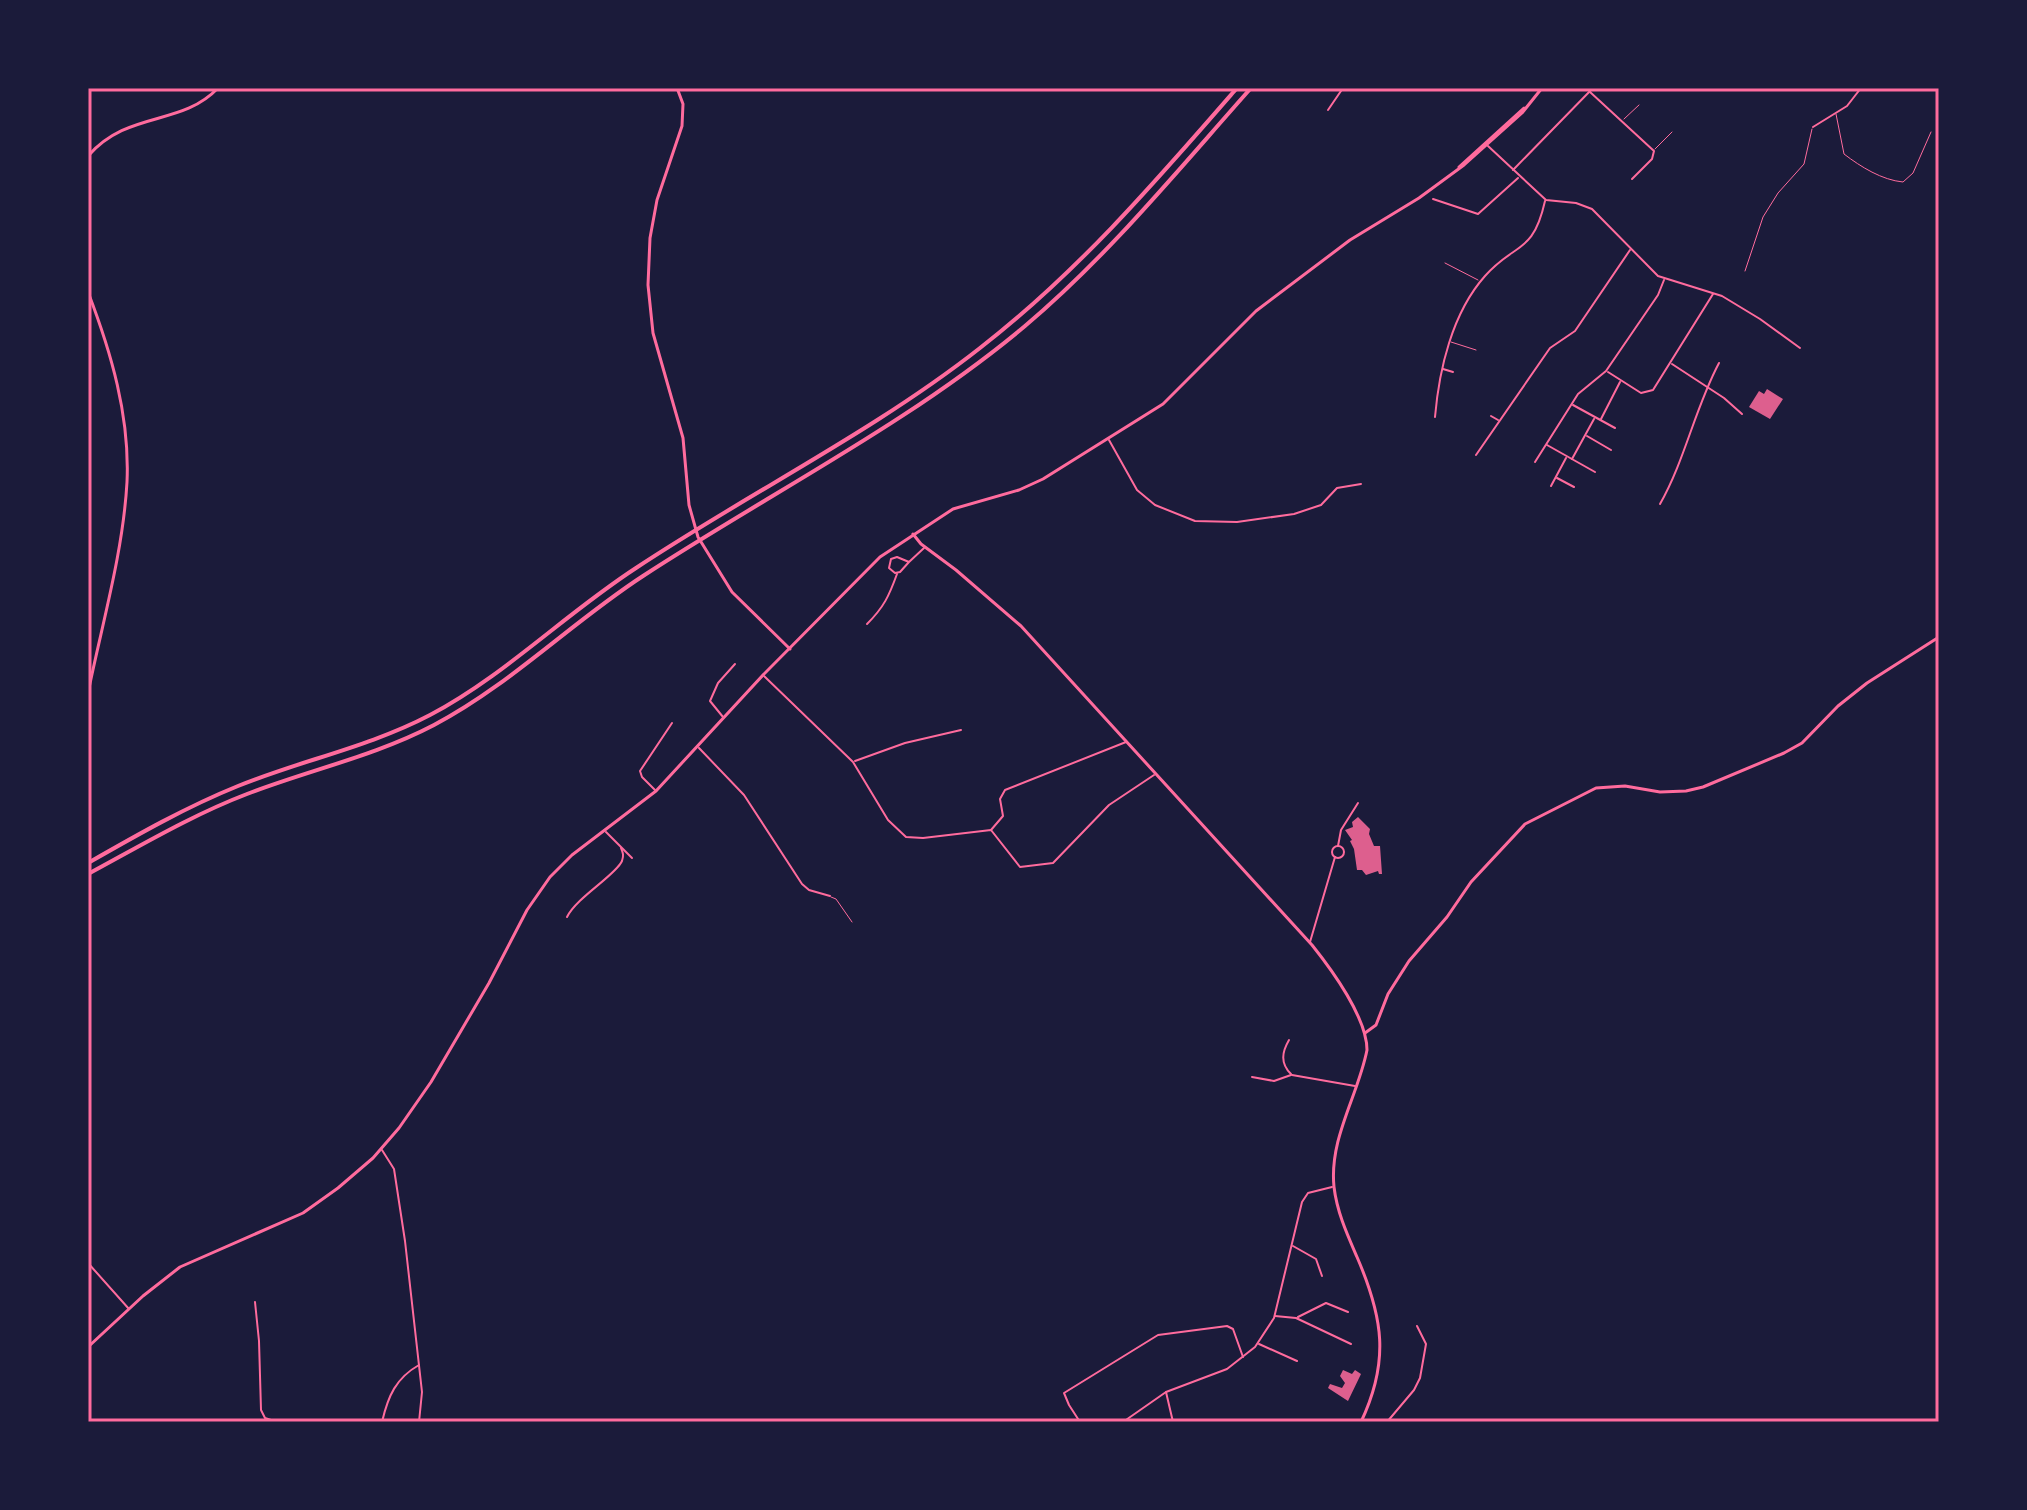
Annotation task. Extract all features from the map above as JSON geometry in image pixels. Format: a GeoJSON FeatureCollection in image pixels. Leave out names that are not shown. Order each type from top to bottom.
{"type":"FeatureCollection","features":[{"type":"Feature","properties":{"kind":"highway"},"geometry":{"type":"LineString","coordinates":[[88,863],[215,796],[275,772],[375,739],[442,708],[480,684],[573,611],[639,565],[932,383],[1018,318],[1085,257],[1237,88]]}},
{"type":"Feature","properties":{"kind":"highway"},"geometry":{"type":"LineString","coordinates":[[88,874],[220,805],[380,749],[439,722],[487,692],[645,574],[939,391],[1004,343],[1069,287],[1142,212],[1251,88]]}},
{"type":"Feature","properties":{"kind":"main road"},"geometry":{"type":"LineString","coordinates":[[88,156],[119,130],[193,107],[218,88]]}},
{"type":"Feature","properties":{"kind":"main road"},"geometry":{"type":"LineString","coordinates":[[677,88],[683,104],[683,118],[655,208],[648,285],[656,344],[683,438],[691,518],[707,554],[737,598],[790,649]]}},
{"type":"Feature","properties":{"kind":"main road"},"geometry":{"type":"LineString","coordinates":[[88,1347],[180,1267],[274,1228],[313,1206],[358,1172],[413,1109],[446,1059],[541,888],[566,861],[656,791],[763,675],[870,567],[913,534],[960,506],[1034,484],[1172,397],[1236,330],[1350,240],[1419,198],[1456,170],[1527,106],[1542,88]]}},
{"type":"Feature","properties":{"kind":"main road"},"geometry":{"type":"LineString","coordinates":[[88,292],[120,393],[127,481],[115,565],[88,693]]}},
{"type":"Feature","properties":{"kind":"main road"},"geometry":{"type":"LineString","coordinates":[[913,534],[1010,615],[1310,943],[1335,976],[1365,1033],[1367,1054],[1338,1138],[1334,1188],[1343,1225],[1370,1288],[1380,1328],[1378,1376],[1361,1422]]}},
{"type":"Feature","properties":{"kind":"main road"},"geometry":{"type":"LineString","coordinates":[[1365,1033],[1376,1025],[1388,994],[1409,961],[1447,917],[1477,874],[1531,820],[1596,788],[1625,786],[1668,793],[1686,791],[1703,787],[1784,753],[1802,743],[1861,687],[1939,637]]}},
{"type":"Feature","properties":{"kind":"street"},"geometry":{"type":"LineString","coordinates":[[1328,110],[1343,88]]}},
{"type":"Feature","properties":{"kind":"street"},"geometry":{"type":"LineString","coordinates":[[1512,171],[1593,88]]}},
{"type":"Feature","properties":{"kind":"street"},"geometry":{"type":"LineString","coordinates":[[1813,127],[1836,114],[1853,100],[1861,88]]}},
{"type":"Feature","properties":{"kind":"street"},"geometry":{"type":"LineString","coordinates":[[1590,92],[1654,151],[1652,159],[1632,179]]}},
{"type":"Feature","properties":{"kind":"street"},"geometry":{"type":"LineString","coordinates":[[1486,144],[1546,200],[1587,206],[1599,215],[1630,250],[1664,279],[1713,293],[1760,319],[1800,348]]}},
{"type":"Feature","properties":{"kind":"street"},"geometry":{"type":"LineString","coordinates":[[1433,199],[1478,214],[1519,178]]}},
{"type":"Feature","properties":{"kind":"street"},"geometry":{"type":"LineString","coordinates":[[1435,417],[1442,369],[1459,319],[1480,281],[1530,241],[1539,225],[1546,200]]}},
{"type":"Feature","properties":{"kind":"street"},"geometry":{"type":"LineString","coordinates":[[1476,455],[1550,348],[1575,331],[1630,250]]}},
{"type":"Feature","properties":{"kind":"street"},"geometry":{"type":"LineString","coordinates":[[1535,462],[1582,390],[1606,371],[1658,295],[1664,279]]}},
{"type":"Feature","properties":{"kind":"street"},"geometry":{"type":"LineString","coordinates":[[1606,371],[1636,391],[1649,393],[1713,293]]}},
{"type":"Feature","properties":{"kind":"street"},"geometry":{"type":"LineString","coordinates":[[1671,363],[1724,398],[1742,414]]}},
{"type":"Feature","properties":{"kind":"street"},"geometry":{"type":"LineString","coordinates":[[1660,504],[1681,459],[1706,387],[1719,363]]}},
{"type":"Feature","properties":{"kind":"street"},"geometry":{"type":"LineString","coordinates":[[1442,369],[1453,372]]}},
{"type":"Feature","properties":{"kind":"street"},"geometry":{"type":"LineString","coordinates":[[1600,420],[1620,380]]}},
{"type":"Feature","properties":{"kind":"street"},"geometry":{"type":"LineString","coordinates":[[1572,404],[1615,428]]}},
{"type":"Feature","properties":{"kind":"street"},"geometry":{"type":"LineString","coordinates":[[1491,416],[1499,421]]}},
{"type":"Feature","properties":{"kind":"street"},"geometry":{"type":"LineString","coordinates":[[1572,459],[1595,418]]}},
{"type":"Feature","properties":{"kind":"street"},"geometry":{"type":"LineString","coordinates":[[1586,435],[1611,450]]}},
{"type":"Feature","properties":{"kind":"street"},"geometry":{"type":"LineString","coordinates":[[1108,438],[1137,490],[1155,505],[1195,521],[1237,522],[1294,514],[1321,505],[1337,488],[1361,484]]}},
{"type":"Feature","properties":{"kind":"street"},"geometry":{"type":"LineString","coordinates":[[1546,444],[1595,472]]}},
{"type":"Feature","properties":{"kind":"street"},"geometry":{"type":"LineString","coordinates":[[1551,486],[1567,457]]}},
{"type":"Feature","properties":{"kind":"street"},"geometry":{"type":"LineString","coordinates":[[1556,477],[1574,487]]}},
{"type":"Feature","properties":{"kind":"street"},"geometry":{"type":"LineString","coordinates":[[867,624],[887,602],[897,573],[925,547]]}},
{"type":"Feature","properties":{"kind":"street"},"geometry":{"type":"LineString","coordinates":[[897,573],[889,568],[891,559],[897,557],[909,562]]}},
{"type":"Feature","properties":{"kind":"street"},"geometry":{"type":"LineString","coordinates":[[724,717],[710,701],[718,683],[735,664]]}},
{"type":"Feature","properties":{"kind":"street"},"geometry":{"type":"LineString","coordinates":[[763,675],[853,762],[888,820],[906,837],[991,830],[1003,816],[1000,799],[1005,790],[1127,742]]}},
{"type":"Feature","properties":{"kind":"street"},"geometry":{"type":"LineString","coordinates":[[656,791],[640,771],[672,723]]}},
{"type":"Feature","properties":{"kind":"street"},"geometry":{"type":"LineString","coordinates":[[853,762],[905,743],[961,730]]}},
{"type":"Feature","properties":{"kind":"street"},"geometry":{"type":"LineString","coordinates":[[698,746],[744,795],[802,884],[809,890],[830,896]]}},
{"type":"Feature","properties":{"kind":"street"},"geometry":{"type":"LineString","coordinates":[[991,830],[1020,867],[1053,863],[1109,805],[1156,774]]}},
{"type":"Feature","properties":{"kind":"street"},"geometry":{"type":"LineString","coordinates":[[1310,943],[1335,857],[1332,851],[1338,846],[1341,830],[1358,803]]}},
{"type":"Feature","properties":{"kind":"street"},"geometry":{"type":"LineString","coordinates":[[605,831],[632,858]]}},
{"type":"Feature","properties":{"kind":"street"},"geometry":{"type":"LineString","coordinates":[[1335,857],[1344,854],[1343,848],[1338,846]]}},
{"type":"Feature","properties":{"kind":"street"},"geometry":{"type":"LineString","coordinates":[[567,917],[579,901],[620,864],[623,855],[621,848]]}},
{"type":"Feature","properties":{"kind":"street"},"geometry":{"type":"LineString","coordinates":[[1289,1040],[1283,1057],[1286,1069],[1292,1075]]}},
{"type":"Feature","properties":{"kind":"street"},"geometry":{"type":"LineString","coordinates":[[1252,1077],[1274,1081],[1292,1075],[1356,1086]]}},
{"type":"Feature","properties":{"kind":"street"},"geometry":{"type":"LineString","coordinates":[[381,1149],[394,1169],[420,1364],[423,1403],[419,1422]]}},
{"type":"Feature","properties":{"kind":"street"},"geometry":{"type":"LineString","coordinates":[[1123,1422],[1166,1392],[1227,1369],[1258,1343],[1275,1316],[1302,1202],[1308,1193],[1334,1188]]}},
{"type":"Feature","properties":{"kind":"street"},"geometry":{"type":"LineString","coordinates":[[1291,1245],[1316,1259],[1322,1276]]}},
{"type":"Feature","properties":{"kind":"street"},"geometry":{"type":"LineString","coordinates":[[88,1263],[129,1309]]}},
{"type":"Feature","properties":{"kind":"street"},"geometry":{"type":"LineString","coordinates":[[255,1302],[261,1410],[265,1418],[277,1422]]}},
{"type":"Feature","properties":{"kind":"street"},"geometry":{"type":"LineString","coordinates":[[1296,1318],[1326,1303],[1348,1312]]}},
{"type":"Feature","properties":{"kind":"street"},"geometry":{"type":"LineString","coordinates":[[1275,1316],[1296,1318],[1351,1344]]}},
{"type":"Feature","properties":{"kind":"street"},"geometry":{"type":"LineString","coordinates":[[1080,1422],[1064,1393],[1158,1335],[1227,1326],[1233,1329],[1243,1357]]}},
{"type":"Feature","properties":{"kind":"street"},"geometry":{"type":"LineString","coordinates":[[1387,1422],[1414,1390],[1420,1378],[1426,1344],[1417,1326]]}},
{"type":"Feature","properties":{"kind":"street"},"geometry":{"type":"LineString","coordinates":[[1258,1343],[1297,1361]]}},
{"type":"Feature","properties":{"kind":"street"},"geometry":{"type":"LineString","coordinates":[[382,1422],[397,1382],[420,1364]]}},
{"type":"Feature","properties":{"kind":"street"},"geometry":{"type":"LineString","coordinates":[[1166,1392],[1173,1422]]}},
{"type":"Feature","properties":{"kind":"street"},"geometry":{"type":"LineString","coordinates":[[1242,1422],[1252,1422]]}},
{"type":"Feature","properties":{"kind":"lane"},"geometry":{"type":"LineString","coordinates":[[1622,121],[1639,105]]}},
{"type":"Feature","properties":{"kind":"lane"},"geometry":{"type":"LineString","coordinates":[[1836,114],[1844,154],[1890,181],[1903,182],[1913,173],[1931,132]]}},
{"type":"Feature","properties":{"kind":"lane"},"geometry":{"type":"LineString","coordinates":[[1745,271],[1763,217],[1778,193],[1804,164],[1813,127]]}},
{"type":"Feature","properties":{"kind":"lane"},"geometry":{"type":"LineString","coordinates":[[1654,151],[1672,132]]}},
{"type":"Feature","properties":{"kind":"lane"},"geometry":{"type":"LineString","coordinates":[[1445,263],[1480,281]]}},
{"type":"Feature","properties":{"kind":"lane"},"geometry":{"type":"LineString","coordinates":[[1451,342],[1476,350]]}},
{"type":"Feature","properties":{"kind":"lane"},"geometry":{"type":"LineString","coordinates":[[830,896],[836,899],[852,922]]}},
{"type":"Feature","properties":{"kind":"building"},"geometry":{"type":"Polygon","coordinates":[[[1767,389],[1783,399],[1770,419],[1749,407],[1759,391],[1764,394],[1767,389]]]}},
{"type":"Feature","properties":{"kind":"building"},"geometry":{"type":"Polygon","coordinates":[[[1358,817],[1370,829],[1374,846],[1380,846],[1382,874],[1378,871],[1366,875],[1362,870],[1357,870],[1352,840],[1345,830],[1353,827],[1352,822],[1358,817]]]}},
{"type":"Feature","properties":{"kind":"building"},"geometry":{"type":"Polygon","coordinates":[[[1343,1370],[1352,1374],[1355,1370],[1361,1374],[1348,1401],[1328,1388],[1330,1384],[1342,1388],[1345,1383],[1340,1376],[1343,1370]]]}}]}
